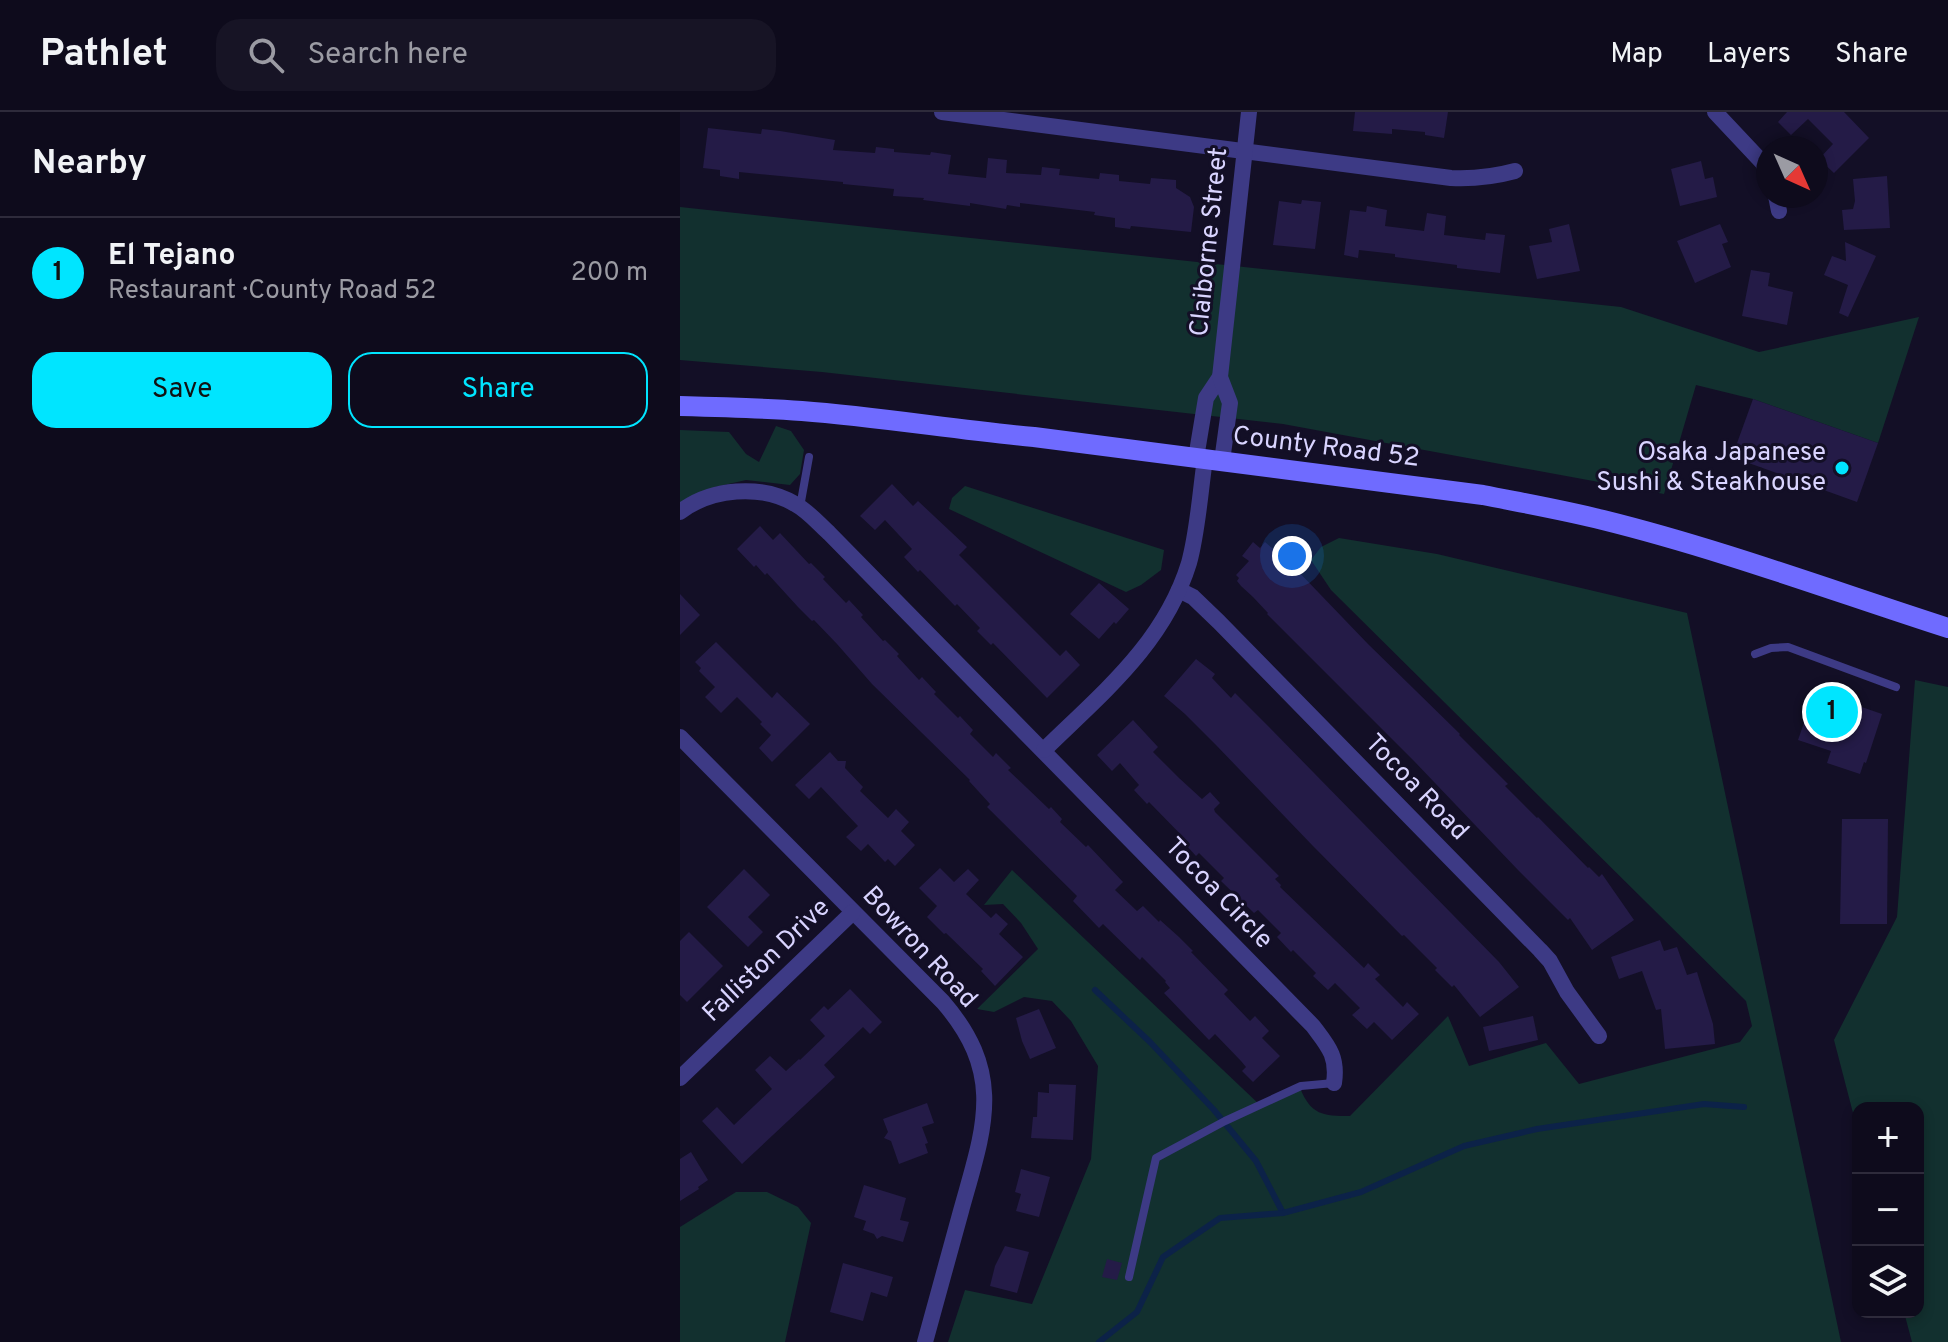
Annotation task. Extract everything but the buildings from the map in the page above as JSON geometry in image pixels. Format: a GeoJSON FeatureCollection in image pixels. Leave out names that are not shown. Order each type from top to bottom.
{"type":"FeatureCollection","features":[{"type":"Feature","properties":{"kind":"main road","name":"County Road 52"},"geometry":{"type":"LineString","coordinates":[[680,406],[804,412],[960,428],[1483,495],[1573,513],[1706,549],[1948,628]]}},
{"type":"Feature","properties":{"kind":"street"},"geometry":{"type":"LineString","coordinates":[[942,112],[1451,178],[1474,179],[1515,171]]}},
{"type":"Feature","properties":{"kind":"street","name":"Claiborne Street"},"geometry":{"type":"LineString","coordinates":[[1208,459],[1230,403],[1220,377],[1249,112]]}},
{"type":"Feature","properties":{"kind":"street"},"geometry":{"type":"LineString","coordinates":[[1715,112],[1756,156]]}},
{"type":"Feature","properties":{"kind":"street","name":"Claiborne Street"},"geometry":{"type":"LineString","coordinates":[[1208,459],[1206,398],[1220,377]]}},
{"type":"Feature","properties":{"kind":"street"},"geometry":{"type":"LineString","coordinates":[[680,512],[707,496],[737,491],[782,497],[800,507],[1044,750],[1135,660],[1161,626],[1189,561],[1208,459]]}},
{"type":"Feature","properties":{"kind":"street","name":"Tocoa Road"},"geometry":{"type":"LineString","coordinates":[[1179,590],[1193,597],[1219,622],[1540,950],[1599,1036]]}},
{"type":"Feature","properties":{"kind":"street","name":"Bowron Road"},"geometry":{"type":"LineString","coordinates":[[680,737],[957,1018],[968,1036],[982,1074],[983,1133],[925,1342]]}},
{"type":"Feature","properties":{"kind":"street","name":"Tocoa Circle"},"geometry":{"type":"LineString","coordinates":[[1044,750],[1313,1026],[1332,1055],[1336,1071],[1334,1083]]}},
{"type":"Feature","properties":{"kind":"street","name":"Falliston Drive"},"geometry":{"type":"LineString","coordinates":[[680,1078],[853,912]]}},
{"type":"Feature","properties":{"kind":"lane"},"geometry":{"type":"LineString","coordinates":[[800,507],[809,457]]}},
{"type":"Feature","properties":{"kind":"lane"},"geometry":{"type":"LineString","coordinates":[[1755,654],[1771,648],[1788,647],[1896,687]]}},
{"type":"Feature","properties":{"kind":"lane"},"geometry":{"type":"LineString","coordinates":[[1129,1277],[1156,1158],[1225,1121],[1301,1086],[1334,1083]]}},
{"type":"Feature","properties":{"kind":"green space"},"geometry":{"type":"Polygon","coordinates":[[[680,207],[1621,307],[1759,352],[1919,317],[1878,443],[1753,399],[1696,385],[1664,494],[1283,424],[822,372],[680,360],[680,207]]]}},
{"type":"Feature","properties":{"kind":"green space"},"geometry":{"type":"Polygon","coordinates":[[[776,426],[791,431],[804,450],[800,474],[790,485],[746,480],[715,487],[680,503],[680,430],[729,432],[746,454],[759,462],[776,426]]]}},
{"type":"Feature","properties":{"kind":"green space"},"geometry":{"type":"Polygon","coordinates":[[[965,486],[1164,550],[1161,570],[1126,592],[949,509],[952,498],[965,486]]]}},
{"type":"Feature","properties":{"kind":"green space"},"geometry":{"type":"Polygon","coordinates":[[[1339,538],[1437,554],[1687,613],[1841,1342],[948,1342],[965,1290],[1032,1304],[1091,1159],[1098,1066],[1071,1021],[1052,1001],[1024,997],[994,1012],[977,1009],[1038,949],[1021,923],[1003,904],[984,905],[1012,870],[1261,1106],[1300,1088],[1309,1104],[1319,1112],[1350,1116],[1448,1016],[1469,1066],[1546,1043],[1579,1084],[1740,1042],[1752,1026],[1746,1001],[1331,590],[1311,560],[1321,547],[1339,538]]]}},
{"type":"Feature","properties":{"kind":"green space"},"geometry":{"type":"Polygon","coordinates":[[[1915,680],[1948,687],[1948,1342],[1912,1342],[1906,1318],[1924,1318],[1924,1102],[1852,1102],[1852,1109],[1834,1040],[1897,917],[1915,680]]]}},
{"type":"Feature","properties":{"kind":"green space"},"geometry":{"type":"Polygon","coordinates":[[[736,1192],[767,1192],[798,1207],[811,1223],[785,1342],[680,1342],[680,1227],[736,1192]]]}},
{"type":"Feature","properties":{"kind":"waterway"},"geometry":{"type":"LineString","coordinates":[[1095,990],[1150,1042],[1214,1110],[1256,1161],[1283,1213]]}},
{"type":"Feature","properties":{"kind":"waterway"},"geometry":{"type":"LineString","coordinates":[[1099,1342],[1137,1312],[1163,1257],[1220,1218],[1283,1213],[1361,1192],[1464,1146],[1537,1129],[1704,1104],[1744,1107]]}},
{"type":"Feature","properties":{"kind":"place","name":"Osaka Japanese Sushi & Steakhouse"},"geometry":{"type":"Point","coordinates":[1842,468]}},
{"type":"Feature","properties":{"kind":"place","name":"El Tejano"},"geometry":{"type":"Point","coordinates":[1832,712]}}]}
